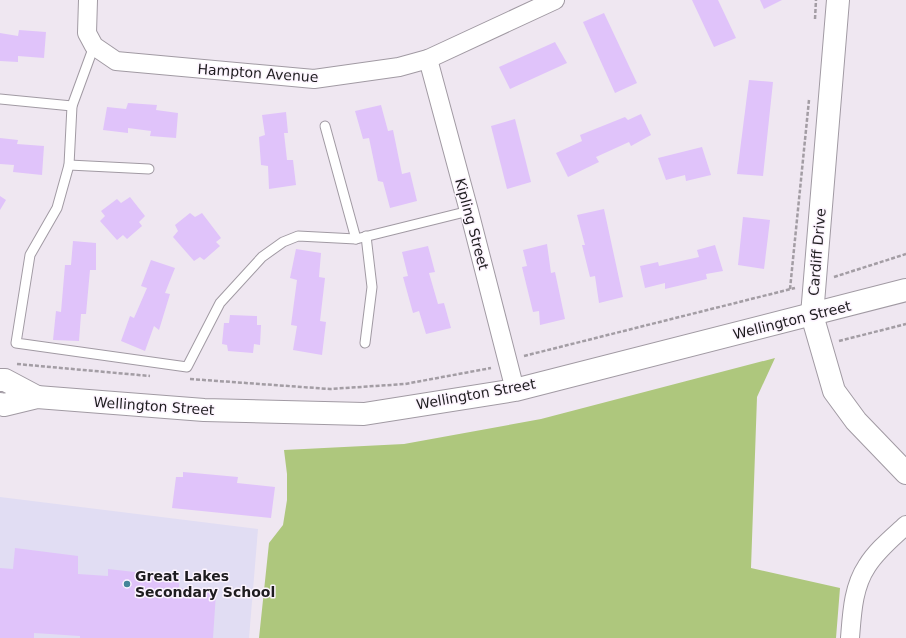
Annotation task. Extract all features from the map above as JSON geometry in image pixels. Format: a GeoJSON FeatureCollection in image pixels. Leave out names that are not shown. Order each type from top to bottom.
{"type":"FeatureCollection","features":[{"type":"Feature","properties":{"kind":"main road","name":"Cardiff Drive"},"geometry":{"type":"LineString","coordinates":[[838,0],[812,315],[834,391],[856,421],[906,473]]}},
{"type":"Feature","properties":{"kind":"main road","name":"Wellington Street"},"geometry":{"type":"LineString","coordinates":[[0,404],[4,405],[37,397],[204,410],[364,414],[515,390],[906,290]]}},
{"type":"Feature","properties":{"kind":"main road","name":"Wellington Street"},"geometry":{"type":"LineString","coordinates":[[0,380],[5,380],[37,397]]}},
{"type":"Feature","properties":{"kind":"street"},"geometry":{"type":"LineString","coordinates":[[88,0],[87,33],[94,46]]}},
{"type":"Feature","properties":{"kind":"street","name":"Hampton Avenue"},"geometry":{"type":"LineString","coordinates":[[94,46],[116,61],[314,79],[399,67],[428,59],[555,0]]}},
{"type":"Feature","properties":{"kind":"street","name":"Kipling Street"},"geometry":{"type":"LineString","coordinates":[[428,59],[515,390]]}},
{"type":"Feature","properties":{"kind":"street"},"geometry":{"type":"LineString","coordinates":[[850,638],[853,603],[858,585],[866,566],[878,551],[906,525]]}},
{"type":"Feature","properties":{"kind":"lane"},"geometry":{"type":"LineString","coordinates":[[94,46],[72,106],[69,165],[57,208],[30,255],[16,343],[187,367],[220,303],[262,257],[283,242],[298,236],[356,239],[469,211]]}},
{"type":"Feature","properties":{"kind":"lane"},"geometry":{"type":"LineString","coordinates":[[0,99],[72,106]]}},
{"type":"Feature","properties":{"kind":"lane"},"geometry":{"type":"LineString","coordinates":[[325,126],[356,239]]}},
{"type":"Feature","properties":{"kind":"lane"},"geometry":{"type":"LineString","coordinates":[[69,165],[149,169]]}},
{"type":"Feature","properties":{"kind":"lane"},"geometry":{"type":"LineString","coordinates":[[365,343],[372,287],[366,236]]}},
{"type":"Feature","properties":{"kind":"path"},"geometry":{"type":"LineString","coordinates":[[815,24],[816,0]]}},
{"type":"Feature","properties":{"kind":"path"},"geometry":{"type":"LineString","coordinates":[[790,290],[809,95]]}},
{"type":"Feature","properties":{"kind":"path"},"geometry":{"type":"LineString","coordinates":[[189,379],[330,389],[405,384],[488,369],[508,363],[520,357],[790,290],[906,254]]}},
{"type":"Feature","properties":{"kind":"path"},"geometry":{"type":"LineString","coordinates":[[838,342],[906,324]]}},
{"type":"Feature","properties":{"kind":"path"},"geometry":{"type":"LineString","coordinates":[[16,364],[157,377]]}},
{"type":"Feature","properties":{"kind":"shaded area","name":"Great Lakes Secondary School"},"geometry":{"type":"Polygon","coordinates":[[[0,497],[258,529],[249,638],[0,638],[0,497]]]}},
{"type":"Feature","properties":{"kind":"green space"},"geometry":{"type":"Polygon","coordinates":[[[775,358],[757,397],[751,568],[840,588],[836,638],[259,638],[269,543],[283,525],[287,500],[287,474],[284,450],[404,444],[541,419],[775,358]]]}},
{"type":"Feature","properties":{"kind":"building"},"geometry":{"type":"Polygon","coordinates":[[[692,0],[718,0],[736,38],[714,47],[692,0]]]}},
{"type":"Feature","properties":{"kind":"building"},"geometry":{"type":"Polygon","coordinates":[[[760,0],[782,0],[764,9],[760,0]]]}},
{"type":"Feature","properties":{"kind":"building"},"geometry":{"type":"Polygon","coordinates":[[[604,13],[637,83],[615,93],[583,22],[604,13]]]}},
{"type":"Feature","properties":{"kind":"building"},"geometry":{"type":"Polygon","coordinates":[[[19,30],[46,32],[44,58],[18,56],[18,62],[0,61],[0,33],[18,36],[19,30]]]}},
{"type":"Feature","properties":{"kind":"building"},"geometry":{"type":"Polygon","coordinates":[[[555,42],[567,63],[510,89],[499,67],[555,42]]]}},
{"type":"Feature","properties":{"kind":"building"},"geometry":{"type":"Polygon","coordinates":[[[749,80],[773,82],[763,176],[737,174],[749,80]]]}},
{"type":"Feature","properties":{"kind":"building"},"geometry":{"type":"Polygon","coordinates":[[[128,103],[157,105],[156,110],[178,113],[176,138],[150,136],[151,131],[128,128],[128,133],[103,130],[107,107],[126,109],[128,103]]]}},
{"type":"Feature","properties":{"kind":"building"},"geometry":{"type":"Polygon","coordinates":[[[381,105],[388,131],[393,130],[402,174],[410,172],[417,201],[390,208],[383,182],[378,181],[369,138],[363,139],[355,111],[381,105]]]}},
{"type":"Feature","properties":{"kind":"building"},"geometry":{"type":"Polygon","coordinates":[[[286,112],[288,133],[284,133],[287,160],[293,160],[296,185],[269,189],[268,166],[261,165],[259,137],[265,135],[262,115],[286,112]]]}},
{"type":"Feature","properties":{"kind":"building"},"geometry":{"type":"Polygon","coordinates":[[[641,114],[651,135],[631,146],[629,142],[596,157],[599,162],[568,177],[556,153],[582,141],[580,135],[625,117],[628,120],[641,114]]]}},
{"type":"Feature","properties":{"kind":"building"},"geometry":{"type":"Polygon","coordinates":[[[515,119],[531,182],[507,189],[491,126],[515,119]]]}},
{"type":"Feature","properties":{"kind":"building"},"geometry":{"type":"Polygon","coordinates":[[[0,138],[18,140],[17,144],[44,146],[42,175],[13,172],[14,165],[0,164],[0,138]]]}},
{"type":"Feature","properties":{"kind":"building"},"geometry":{"type":"Polygon","coordinates":[[[702,147],[711,175],[686,181],[685,175],[666,180],[658,158],[702,147]]]}},
{"type":"Feature","properties":{"kind":"building"},"geometry":{"type":"Polygon","coordinates":[[[0,196],[6,200],[0,210],[0,196]]]}},
{"type":"Feature","properties":{"kind":"building"},"geometry":{"type":"Polygon","coordinates":[[[130,197],[145,216],[139,222],[142,226],[127,239],[123,235],[117,240],[100,221],[105,216],[101,211],[117,199],[121,203],[130,197]]]}},
{"type":"Feature","properties":{"kind":"building"},"geometry":{"type":"Polygon","coordinates":[[[604,209],[623,297],[599,303],[595,276],[590,277],[582,245],[585,245],[577,215],[604,209]]]}},
{"type":"Feature","properties":{"kind":"building"},"geometry":{"type":"Polygon","coordinates":[[[190,213],[195,217],[202,213],[221,238],[216,242],[220,246],[204,260],[200,257],[194,261],[173,237],[178,231],[175,225],[190,213]]]}},
{"type":"Feature","properties":{"kind":"building"},"geometry":{"type":"Polygon","coordinates":[[[743,217],[770,220],[764,269],[738,265],[743,217]]]}},
{"type":"Feature","properties":{"kind":"building"},"geometry":{"type":"Polygon","coordinates":[[[73,241],[96,243],[96,270],[90,270],[86,314],[81,314],[79,341],[53,340],[56,311],[61,312],[65,265],[71,265],[73,241]]]}},
{"type":"Feature","properties":{"kind":"building"},"geometry":{"type":"Polygon","coordinates":[[[547,244],[551,273],[555,272],[565,319],[540,325],[539,311],[533,312],[522,267],[527,266],[523,250],[547,244]]]}},
{"type":"Feature","properties":{"kind":"building"},"geometry":{"type":"Polygon","coordinates":[[[715,245],[723,271],[706,274],[707,279],[665,289],[665,283],[645,288],[640,266],[658,262],[659,266],[699,257],[697,250],[715,245]]]}},
{"type":"Feature","properties":{"kind":"building"},"geometry":{"type":"Polygon","coordinates":[[[428,246],[435,272],[429,273],[438,304],[444,303],[451,328],[426,334],[419,311],[413,313],[403,277],[408,276],[402,252],[428,246]]]}},
{"type":"Feature","properties":{"kind":"building"},"geometry":{"type":"Polygon","coordinates":[[[296,249],[321,253],[319,277],[325,278],[320,321],[326,322],[322,355],[293,350],[297,326],[291,325],[297,280],[290,278],[296,249]]]}},
{"type":"Feature","properties":{"kind":"building"},"geometry":{"type":"Polygon","coordinates":[[[151,260],[175,268],[165,293],[170,294],[159,330],[154,326],[145,351],[121,341],[130,316],[134,318],[147,288],[141,286],[151,260]]]}},
{"type":"Feature","properties":{"kind":"building"},"geometry":{"type":"Polygon","coordinates":[[[230,315],[257,316],[257,325],[261,325],[260,345],[254,344],[253,353],[228,351],[227,345],[222,344],[224,323],[229,323],[230,315]]]}},
{"type":"Feature","properties":{"kind":"building"},"geometry":{"type":"Polygon","coordinates":[[[183,472],[238,477],[237,483],[275,487],[271,518],[172,508],[176,477],[183,477],[183,472]]]}},
{"type":"Feature","properties":{"kind":"building"},"geometry":{"type":"Polygon","coordinates":[[[15,548],[78,556],[78,574],[108,576],[108,569],[179,577],[179,588],[216,593],[213,638],[80,638],[80,636],[34,633],[34,638],[0,638],[0,568],[13,569],[15,548]]]}},
{"type":"Feature","properties":{"kind":"place","name":"Great Lakes Secondary School"},"geometry":{"type":"Point","coordinates":[127,584]}}]}
